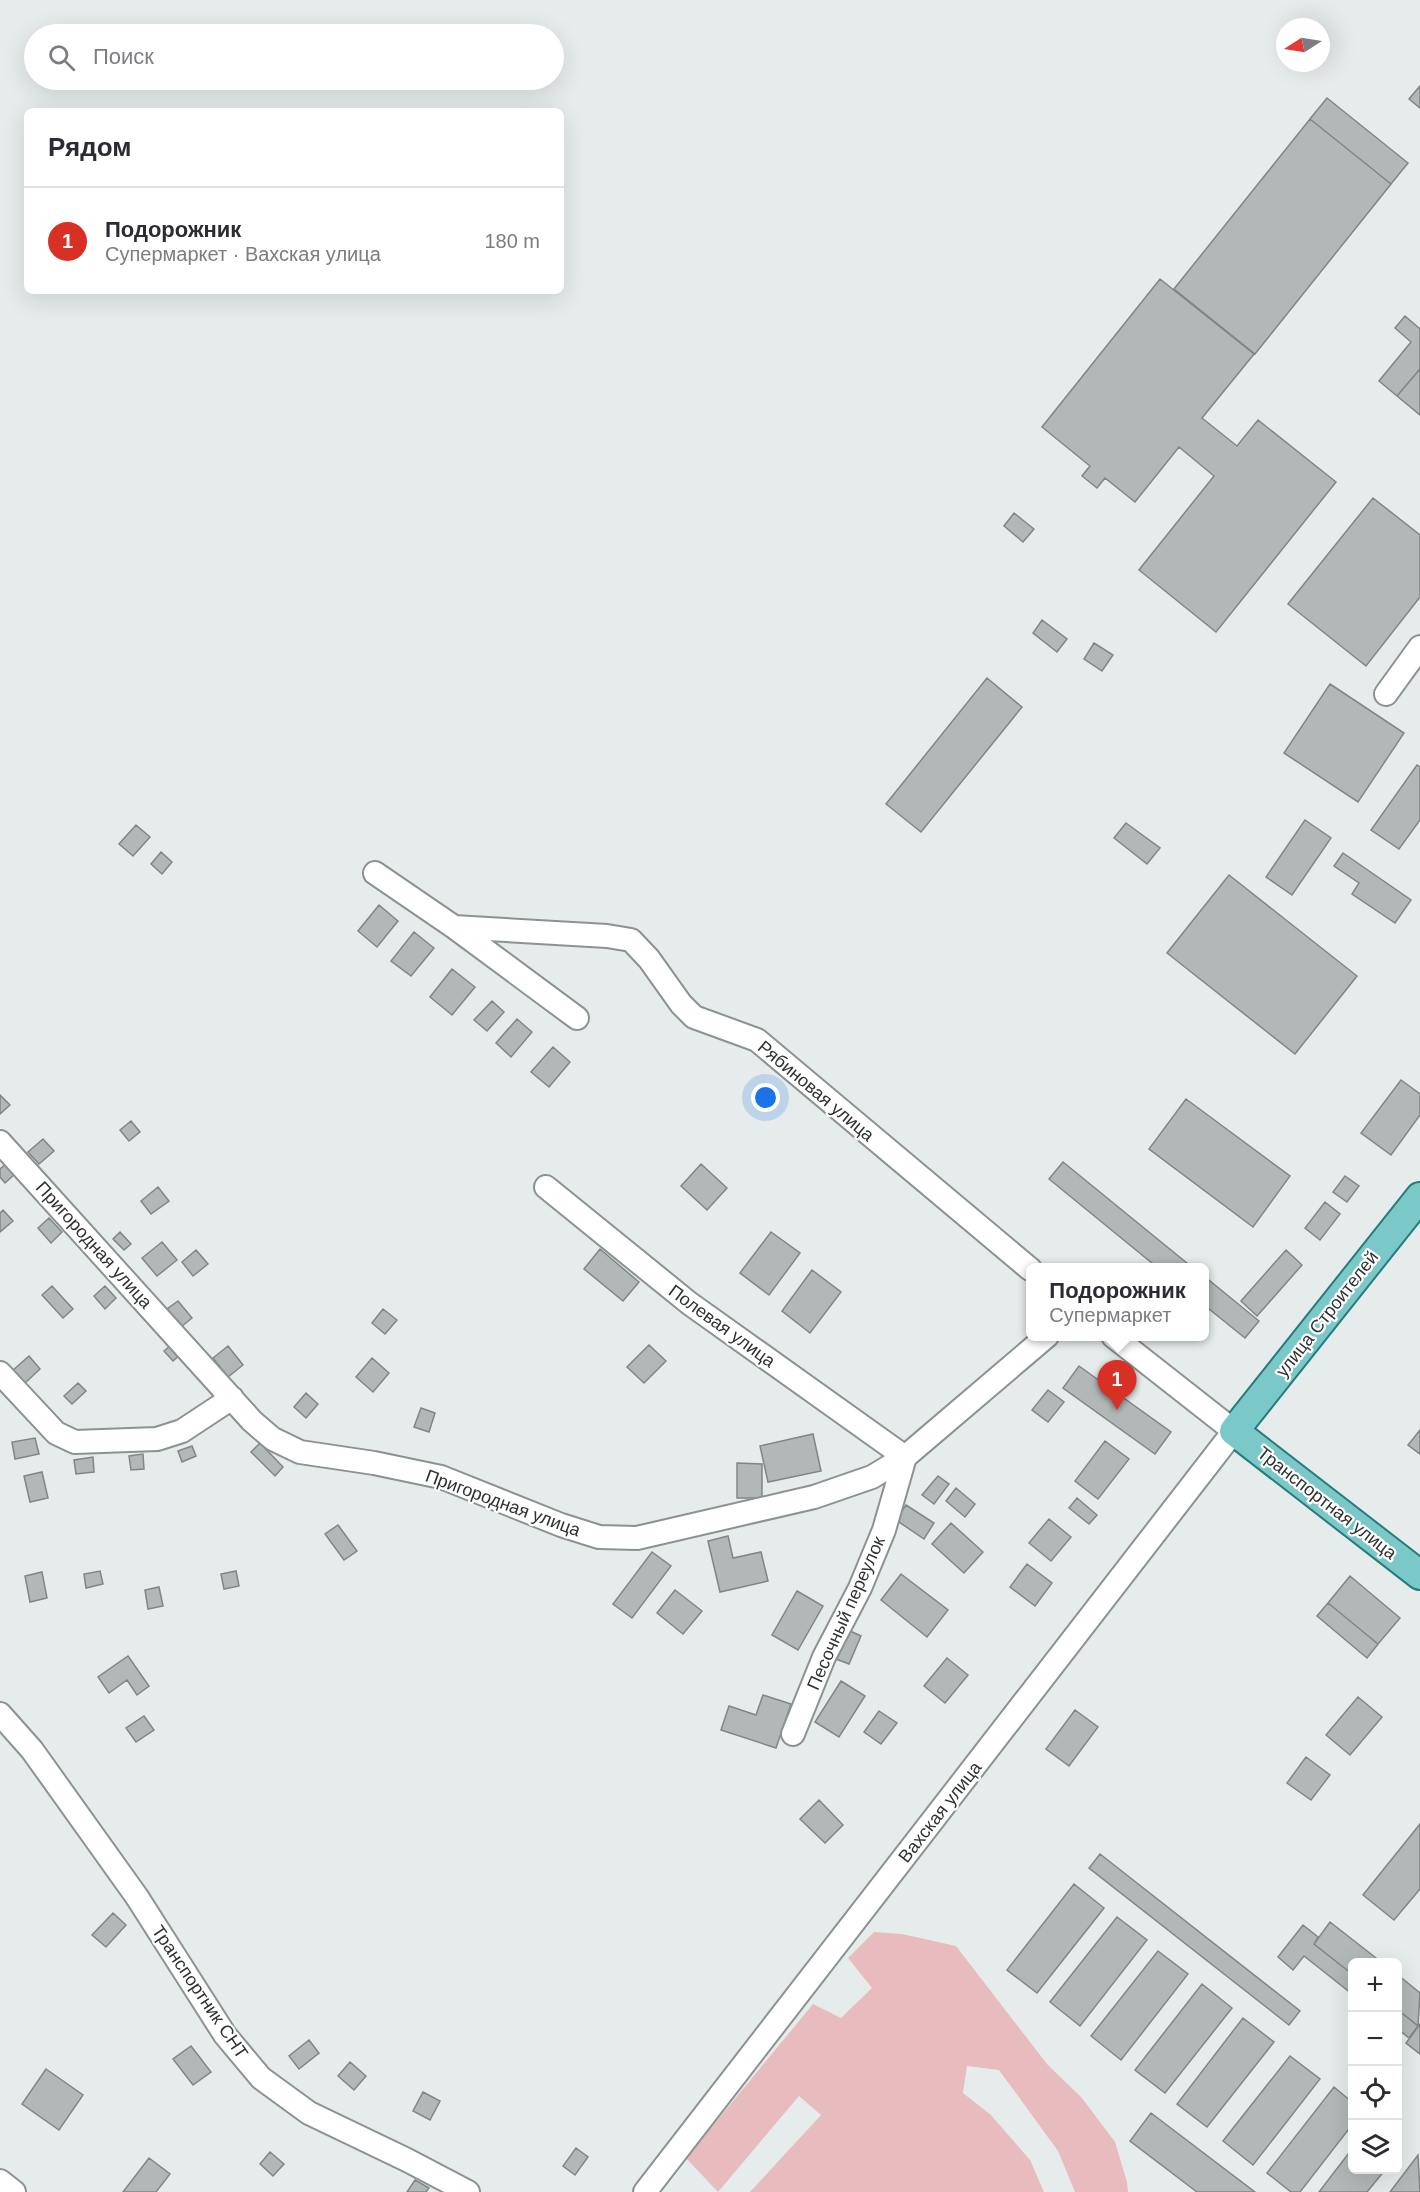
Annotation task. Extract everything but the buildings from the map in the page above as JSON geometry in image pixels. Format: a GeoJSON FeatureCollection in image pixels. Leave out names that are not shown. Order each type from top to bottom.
{"type":"FeatureCollection","features":[{"type":"Feature","properties":{"kind":"main road","name":"улица Строителей"},"geometry":{"type":"LineString","coordinates":[[1234,1431],[1420,1197]]}},
{"type":"Feature","properties":{"kind":"main road","name":"Транспортная улица"},"geometry":{"type":"LineString","coordinates":[[1234,1431],[1420,1575]]}},
{"type":"Feature","properties":{"kind":"street"},"geometry":{"type":"LineString","coordinates":[[1386,694],[1420,647]]}},
{"type":"Feature","properties":{"kind":"street"},"geometry":{"type":"LineString","coordinates":[[375,873],[454,927],[577,1018]]}},
{"type":"Feature","properties":{"kind":"street","name":"Рябиновая улица"},"geometry":{"type":"LineString","coordinates":[[454,927],[607,936],[632,940],[650,959],[681,1004],[694,1017],[757,1040],[1026,1266]]}},
{"type":"Feature","properties":{"kind":"street","name":"Пригородная улица"},"geometry":{"type":"LineString","coordinates":[[0,1142],[252,1421],[273,1439],[300,1452],[374,1463],[441,1477],[561,1525],[599,1537],[637,1538],[814,1497],[872,1477],[904,1457],[1041,1341]]}},
{"type":"Feature","properties":{"kind":"street","name":"Полевая улица"},"geometry":{"type":"LineString","coordinates":[[546,1187],[689,1303],[904,1457]]}},
{"type":"Feature","properties":{"kind":"street"},"geometry":{"type":"LineString","coordinates":[[1119,1341],[1234,1431]]}},
{"type":"Feature","properties":{"kind":"street"},"geometry":{"type":"LineString","coordinates":[[0,1373],[56,1433],[75,1442],[157,1439],[182,1431],[232,1398]]}},
{"type":"Feature","properties":{"kind":"street","name":"Вахская улица"},"geometry":{"type":"LineString","coordinates":[[645,2192],[1234,1431]]}},
{"type":"Feature","properties":{"kind":"street","name":"Песочный переулок"},"geometry":{"type":"LineString","coordinates":[[793,1734],[824,1657],[860,1588],[884,1530],[904,1457]]}},
{"type":"Feature","properties":{"kind":"street","name":"Транспортник СНТ"},"geometry":{"type":"LineString","coordinates":[[0,1714],[32,1750],[137,1898],[225,2035],[261,2078],[309,2113],[468,2192]]}},
{"type":"Feature","properties":{"kind":"street"},"geometry":{"type":"LineString","coordinates":[[0,2181],[14,2192]]}},
{"type":"Feature","properties":{"kind":"shaded area"},"geometry":{"type":"Polygon","coordinates":[[[874,1932],[902,1934],[956,1946],[1047,2064],[1082,2098],[1115,2142],[1128,2192],[1075,2192],[1058,2151],[999,2070],[967,2066],[963,2093],[991,2115],[1030,2160],[1044,2192],[750,2192],[821,2115],[799,2096],[718,2192],[686,2158],[813,2004],[841,2018],[872,1988],[848,1958],[874,1932]]]}},
{"type":"Feature","properties":{"kind":"place","name":"Подорожник"},"geometry":{"type":"Point","coordinates":[1117,1410]}}]}
